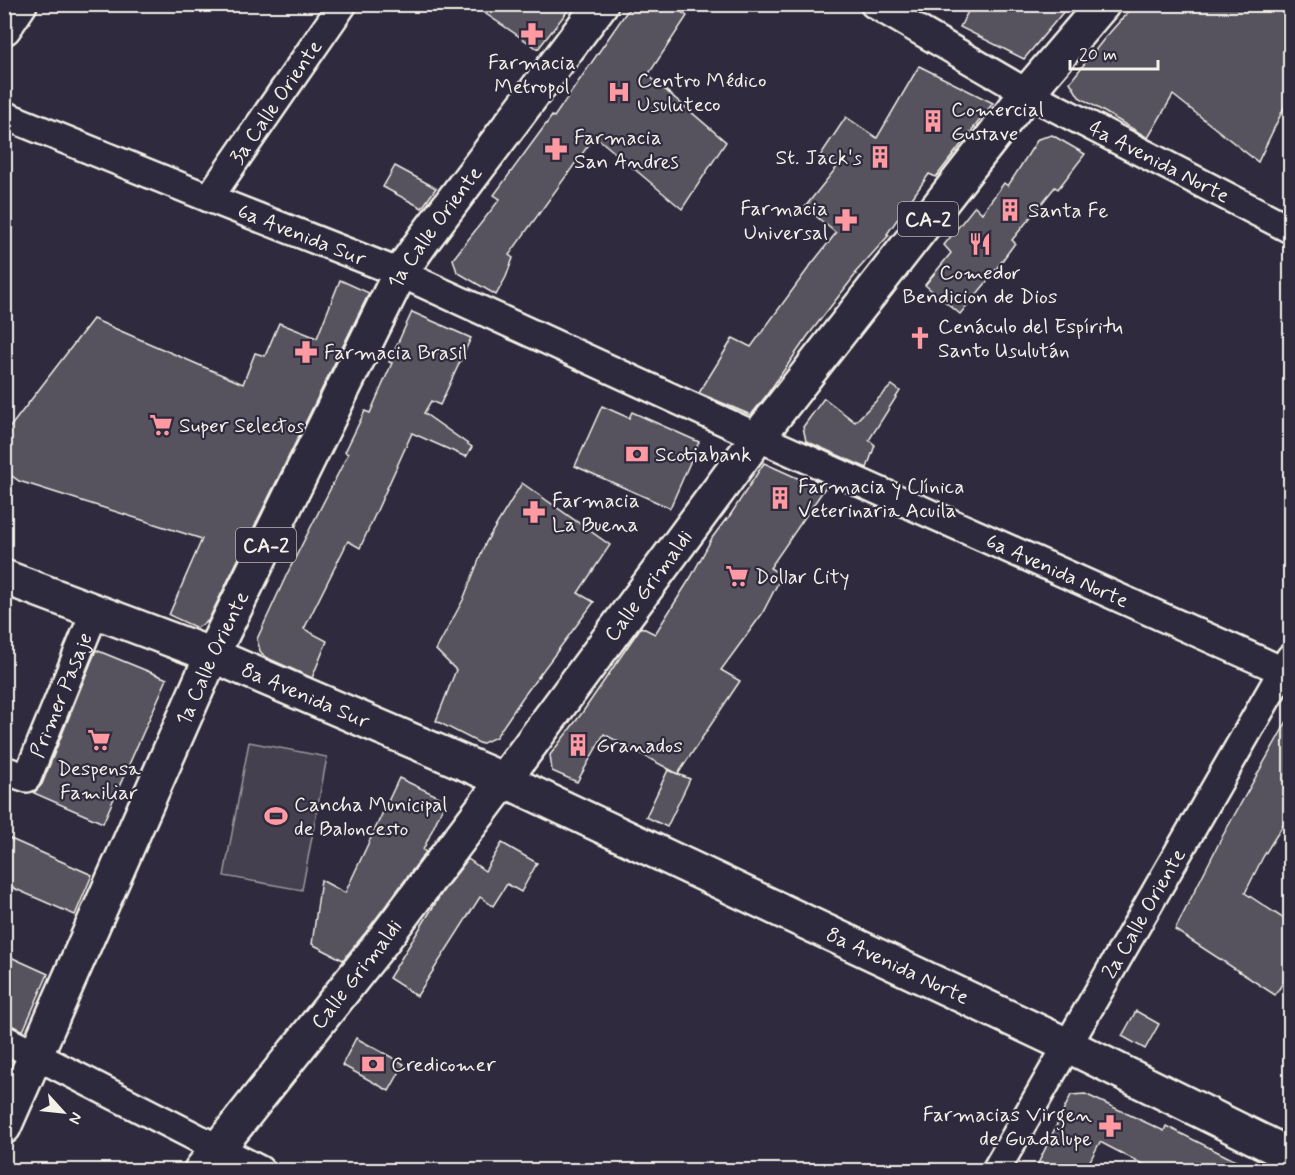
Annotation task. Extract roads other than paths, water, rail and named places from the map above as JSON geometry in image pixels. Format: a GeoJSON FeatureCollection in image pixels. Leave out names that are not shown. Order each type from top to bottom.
{"type":"FeatureCollection","features":[{"type":"Feature","properties":{"kind":"main road"},"geometry":{"type":"LineString","coordinates":[[4,28],[20,4]]}},
{"type":"Feature","properties":{"kind":"main road","name":"1a Calle Oriente"},"geometry":{"type":"LineString","coordinates":[[4,1127],[212,655],[400,273],[601,4]]}},
{"type":"Feature","properties":{"kind":"main road","name":"Calle Grimaldi"},"geometry":{"type":"LineString","coordinates":[[210,1159],[381,943],[758,436],[1027,93],[1103,4]]}},
{"type":"Feature","properties":{"kind":"main road","name":"8a Avenida Sur"},"geometry":{"type":"LineString","coordinates":[[4,577],[212,655],[504,780]]}},
{"type":"Feature","properties":{"kind":"main road","name":"8a Avenida Norte"},"geometry":{"type":"LineString","coordinates":[[504,780],[1067,1045],[1290,1155]]}},
{"type":"Feature","properties":{"kind":"street","name":"3a Calle Oriente"},"geometry":{"type":"LineString","coordinates":[[208,198],[343,4]]}},
{"type":"Feature","properties":{"kind":"street","name":"4a Avenida Norte"},"geometry":{"type":"LineString","coordinates":[[874,4],[1027,93],[1290,229]]}},
{"type":"Feature","properties":{"kind":"street","name":"6a Avenida Sur"},"geometry":{"type":"LineString","coordinates":[[4,115],[400,273],[758,436]]}},
{"type":"Feature","properties":{"kind":"street","name":"6a Avenida Norte"},"geometry":{"type":"LineString","coordinates":[[758,436],[1288,667]]}},
{"type":"Feature","properties":{"kind":"street","name":"Primer Pasaje"},"geometry":{"type":"LineString","coordinates":[[16,774],[95,611]]}},
{"type":"Feature","properties":{"kind":"street","name":"2a Calle Oriente"},"geometry":{"type":"LineString","coordinates":[[996,1170],[1288,667]]}},
{"type":"Feature","properties":{"kind":"street"},"geometry":{"type":"LineString","coordinates":[[4,1039],[37,1055],[210,1159],[256,1170]]}},
{"type":"Feature","properties":{"kind":"place","name":"Farmacia Metropol"},"geometry":{"type":"Point","coordinates":[532,34]}},
{"type":"Feature","properties":{"kind":"place","name":"Centro Médico Usuluteco"},"geometry":{"type":"Point","coordinates":[619,92]}},
{"type":"Feature","properties":{"kind":"place","name":"Comercial Gustave"},"geometry":{"type":"Point","coordinates":[933,121]}},
{"type":"Feature","properties":{"kind":"place","name":"Farmacia San Andres"},"geometry":{"type":"Point","coordinates":[556,149]}},
{"type":"Feature","properties":{"kind":"place","name":"St. Jack's"},"geometry":{"type":"Point","coordinates":[880,157]}},
{"type":"Feature","properties":{"kind":"place","name":"Santa Fe"},"geometry":{"type":"Point","coordinates":[1010,210]}},
{"type":"Feature","properties":{"kind":"place","name":"Farmacia Universal"},"geometry":{"type":"Point","coordinates":[846,220]}},
{"type":"Feature","properties":{"kind":"place","name":"Comedor Bendicion de Dios"},"geometry":{"type":"Point","coordinates":[980,244]}},
{"type":"Feature","properties":{"kind":"place","name":"Cenáculo del Espíritu Santo Usulután"},"geometry":{"type":"Point","coordinates":[920,338]}},
{"type":"Feature","properties":{"kind":"place","name":"Farmacia Brasil"},"geometry":{"type":"Point","coordinates":[306,352]}},
{"type":"Feature","properties":{"kind":"place","name":"Super Selectos"},"geometry":{"type":"Point","coordinates":[161,425]}},
{"type":"Feature","properties":{"kind":"place","name":"Scotiabank"},"geometry":{"type":"Point","coordinates":[637,454]}},
{"type":"Feature","properties":{"kind":"place","name":"Farmacia y Clínica Veterinaria Acuila"},"geometry":{"type":"Point","coordinates":[780,498]}},
{"type":"Feature","properties":{"kind":"place","name":"Farmacia La Buena"},"geometry":{"type":"Point","coordinates":[534,512]}},
{"type":"Feature","properties":{"kind":"place","name":"Dollar City"},"geometry":{"type":"Point","coordinates":[737,576]}},
{"type":"Feature","properties":{"kind":"place","name":"Despensa Familiar"},"geometry":{"type":"Point","coordinates":[99,740]}},
{"type":"Feature","properties":{"kind":"place","name":"Granados"},"geometry":{"type":"Point","coordinates":[578,745]}},
{"type":"Feature","properties":{"kind":"place","name":"Cancha Municipal de Baloncesto"},"geometry":{"type":"Point","coordinates":[276,816]}},
{"type":"Feature","properties":{"kind":"place","name":"Credicomer"},"geometry":{"type":"Point","coordinates":[373,1064]}},
{"type":"Feature","properties":{"kind":"place","name":"Farmacias Virgen de Guadalupe"},"geometry":{"type":"Point","coordinates":[1110,1126]}}]}
